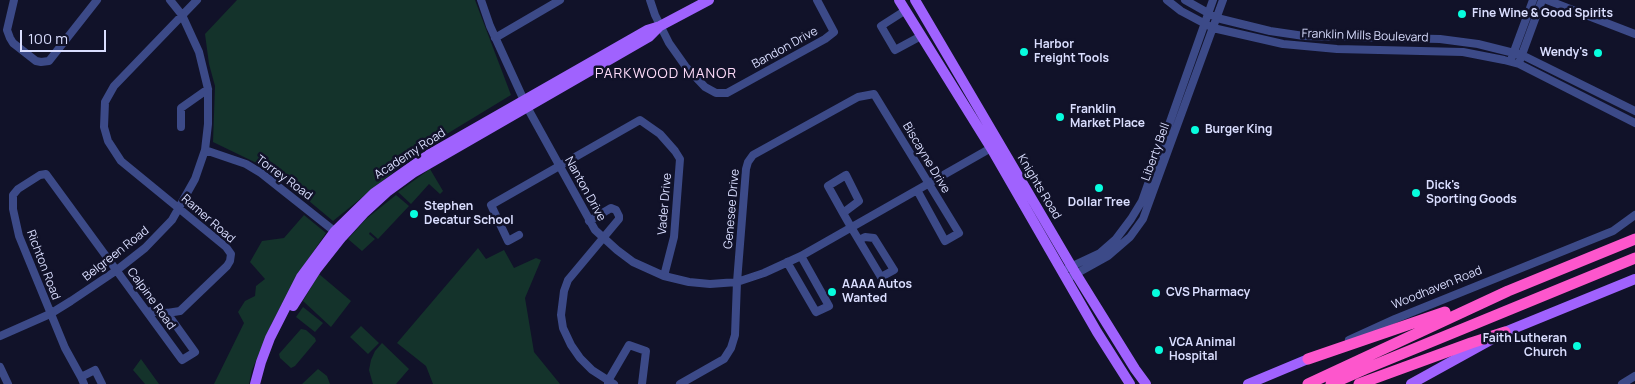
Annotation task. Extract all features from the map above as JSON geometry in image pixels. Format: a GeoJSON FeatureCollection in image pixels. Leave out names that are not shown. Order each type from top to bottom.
{"type":"FeatureCollection","features":[{"type":"Feature","properties":{"kind":"highway"},"geometry":{"type":"LineString","coordinates":[[1308,359],[1508,290],[1635,239]]}},
{"type":"Feature","properties":{"kind":"highway"},"geometry":{"type":"LineString","coordinates":[[1331,384],[1635,258]]}},
{"type":"Feature","properties":{"kind":"highway"},"geometry":{"type":"LineString","coordinates":[[1308,384],[1508,290]]}},
{"type":"Feature","properties":{"kind":"highway"},"geometry":{"type":"LineString","coordinates":[[1359,384],[1471,342],[1505,332]]}},
{"type":"Feature","properties":{"kind":"main road","name":"Academy Road"},"geometry":{"type":"LineString","coordinates":[[255,384],[270,338],[301,277],[338,234],[387,192],[414,173],[647,30],[660,26],[708,0]]}},
{"type":"Feature","properties":{"kind":"main road","name":"Knights Road"},"geometry":{"type":"LineString","coordinates":[[900,0],[1069,273],[1146,384]]}},
{"type":"Feature","properties":{"kind":"main road","name":"Knights Road"},"geometry":{"type":"LineString","coordinates":[[914,0],[1069,273],[1097,332],[1130,384]]}},
{"type":"Feature","properties":{"kind":"main road","name":"Academy Road"},"geometry":{"type":"LineString","coordinates":[[262,384],[288,314],[338,234]]}},
{"type":"Feature","properties":{"kind":"main road"},"geometry":{"type":"LineString","coordinates":[[1411,384],[1505,332],[1635,279]]}},
{"type":"Feature","properties":{"kind":"main road","name":"Woodhaven Road"},"geometry":{"type":"LineString","coordinates":[[1248,384],[1308,359]]}},
{"type":"Feature","properties":{"kind":"street"},"geometry":{"type":"LineString","coordinates":[[14,0],[7,30],[10,38],[13,43],[36,61],[41,62],[48,61],[98,0]]}},
{"type":"Feature","properties":{"kind":"street","name":"Belgreen Road"},"geometry":{"type":"LineString","coordinates":[[0,336],[50,314],[117,270],[160,234],[180,208],[196,179],[205,150],[208,124],[208,89],[199,52],[182,15],[170,0]]}},
{"type":"Feature","properties":{"kind":"street"},"geometry":{"type":"LineString","coordinates":[[182,15],[197,0]]}},
{"type":"Feature","properties":{"kind":"street","name":"Nanton Drive"},"geometry":{"type":"LineString","coordinates":[[482,0],[495,38],[525,104],[589,221],[602,238],[634,262],[664,276],[689,282],[710,284],[737,282],[764,274],[801,256],[991,148]]}},
{"type":"Feature","properties":{"kind":"street"},"geometry":{"type":"LineString","coordinates":[[495,38],[560,0]]}},
{"type":"Feature","properties":{"kind":"street","name":"Bandon Drive"},"geometry":{"type":"LineString","coordinates":[[650,0],[669,43],[686,67],[705,87],[716,93],[727,93],[834,33],[817,0]]}},
{"type":"Feature","properties":{"kind":"street","name":"Franklin Mills Boulevard"},"geometry":{"type":"LineString","coordinates":[[1167,0],[1181,11],[1213,28],[1283,44],[1337,49],[1463,52],[1510,61],[1635,123]]}},
{"type":"Feature","properties":{"kind":"street","name":"Franklin Mills Boulevard"},"geometry":{"type":"LineString","coordinates":[[1185,0],[1216,18],[1270,31],[1304,36],[1440,39],[1478,44],[1518,54],[1635,112]]}},
{"type":"Feature","properties":{"kind":"street","name":"Liberty Bell"},"geometry":{"type":"LineString","coordinates":[[1069,273],[1100,253],[1116,239],[1142,201],[1213,0]]}},
{"type":"Feature","properties":{"kind":"street","name":"Liberty Bell"},"geometry":{"type":"LineString","coordinates":[[1069,273],[1108,256],[1130,237],[1143,219],[1223,0]]}},
{"type":"Feature","properties":{"kind":"street"},"geometry":{"type":"LineString","coordinates":[[1519,64],[1518,54],[1533,0]]}},
{"type":"Feature","properties":{"kind":"street"},"geometry":{"type":"LineString","coordinates":[[1510,61],[1518,54],[1542,0]]}},
{"type":"Feature","properties":{"kind":"street"},"geometry":{"type":"LineString","coordinates":[[1547,0],[1635,34]]}},
{"type":"Feature","properties":{"kind":"street"},"geometry":{"type":"LineString","coordinates":[[906,10],[881,26],[896,50],[921,36]]}},
{"type":"Feature","properties":{"kind":"street","name":"Ramer Road"},"geometry":{"type":"LineString","coordinates":[[147,311],[180,312],[226,266],[230,261],[231,254],[226,247],[180,208],[121,161],[108,141],[104,127],[105,102],[114,86],[182,15]]}},
{"type":"Feature","properties":{"kind":"street"},"geometry":{"type":"LineString","coordinates":[[181,127],[181,108],[208,89]]}},
{"type":"Feature","properties":{"kind":"street","name":"Genesee Drive"},"geometry":{"type":"LineString","coordinates":[[680,384],[724,359],[732,346],[735,335],[737,282],[748,162],[753,155],[858,97],[874,94],[876,96]]}},
{"type":"Feature","properties":{"kind":"street","name":"Biscayne Drive"},"geometry":{"type":"LineString","coordinates":[[876,96],[958,233],[945,241],[917,190]]}},
{"type":"Feature","properties":{"kind":"street","name":"Vader Drive"},"geometry":{"type":"LineString","coordinates":[[560,166],[640,120],[660,134],[680,159],[674,237],[664,276]]}},
{"type":"Feature","properties":{"kind":"street","name":"Torrey Road"},"geometry":{"type":"LineString","coordinates":[[205,150],[246,164],[262,173],[338,234]]}},
{"type":"Feature","properties":{"kind":"street"},"geometry":{"type":"LineString","coordinates":[[519,235],[508,241],[491,204],[560,166]]}},
{"type":"Feature","properties":{"kind":"street","name":"Richton Road"},"geometry":{"type":"LineString","coordinates":[[46,175],[40,175],[18,189],[13,195],[13,209],[19,236],[65,348],[83,380],[95,370],[102,384]]}},
{"type":"Feature","properties":{"kind":"street","name":"Calpine Road"},"geometry":{"type":"LineString","coordinates":[[46,175],[182,360],[196,352],[167,313]]}},
{"type":"Feature","properties":{"kind":"street"},"geometry":{"type":"LineString","coordinates":[[843,213],[859,201],[846,175],[828,186],[850,227],[881,277],[894,270],[874,238],[865,237],[859,240]]}},
{"type":"Feature","properties":{"kind":"street"},"geometry":{"type":"LineString","coordinates":[[589,221],[611,208],[616,210],[619,219],[568,280],[564,291],[561,316],[564,328],[570,344],[580,358],[592,370],[610,383],[629,344],[646,351],[642,384]]}},
{"type":"Feature","properties":{"kind":"street","name":"Woodhaven Road"},"geometry":{"type":"LineString","coordinates":[[1308,359],[1393,320],[1612,231],[1635,215]]}},
{"type":"Feature","properties":{"kind":"street"},"geometry":{"type":"LineString","coordinates":[[787,262],[816,312],[829,306],[801,256]]}},
{"type":"Feature","properties":{"kind":"street"},"geometry":{"type":"LineString","coordinates":[[0,367],[8,384]]}},
{"type":"Feature","properties":{"kind":"street"},"geometry":{"type":"LineString","coordinates":[[1622,384],[1635,376]]}},
{"type":"Feature","properties":{"kind":"green space"},"geometry":{"type":"Polygon","coordinates":[[[237,0],[475,0],[511,95],[422,149],[333,221],[273,171],[213,142],[215,86],[209,64],[205,34],[237,0]]]}},
{"type":"Feature","properties":{"kind":"green space"},"geometry":{"type":"Polygon","coordinates":[[[430,169],[443,191],[440,194],[429,184],[411,204],[398,192],[430,169]]]}},
{"type":"Feature","properties":{"kind":"green space"},"geometry":{"type":"Polygon","coordinates":[[[396,195],[409,206],[378,239],[370,232],[369,234],[375,239],[362,251],[348,239],[366,219],[396,195]]]}},
{"type":"Feature","properties":{"kind":"green space"},"geometry":{"type":"Polygon","coordinates":[[[304,215],[326,233],[298,274],[272,323],[252,370],[249,384],[214,384],[244,323],[238,312],[245,301],[255,296],[256,286],[265,279],[250,262],[262,241],[284,238],[304,215]]]}},
{"type":"Feature","properties":{"kind":"green space"},"geometry":{"type":"Polygon","coordinates":[[[478,248],[486,259],[504,250],[514,268],[536,258],[541,260],[525,298],[534,352],[560,384],[433,384],[426,366],[397,343],[478,248]]]}},
{"type":"Feature","properties":{"kind":"green space"},"geometry":{"type":"Polygon","coordinates":[[[319,274],[351,301],[331,327],[303,301],[319,274]]]}},
{"type":"Feature","properties":{"kind":"green space"},"geometry":{"type":"Polygon","coordinates":[[[303,307],[323,323],[315,332],[296,317],[303,307]]]}},
{"type":"Feature","properties":{"kind":"green space"},"geometry":{"type":"Polygon","coordinates":[[[361,326],[379,343],[368,354],[350,337],[361,326]]]}},
{"type":"Feature","properties":{"kind":"green space"},"geometry":{"type":"Polygon","coordinates":[[[301,329],[306,330],[316,341],[295,366],[291,368],[280,358],[279,354],[301,329]]]}},
{"type":"Feature","properties":{"kind":"green space"},"geometry":{"type":"Polygon","coordinates":[[[382,343],[409,369],[396,384],[373,384],[369,370],[371,360],[375,351],[382,343]]]}},
{"type":"Feature","properties":{"kind":"green space"},"geometry":{"type":"Polygon","coordinates":[[[141,359],[159,384],[145,384],[133,370],[141,359]]]}},
{"type":"Feature","properties":{"kind":"green space"},"geometry":{"type":"Polygon","coordinates":[[[318,369],[327,376],[330,384],[302,384],[318,369]]]}},
{"type":"Feature","properties":{"kind":"place","name":"Fine Wine & Good Spirits"},"geometry":{"type":"Point","coordinates":[1462,14]}},
{"type":"Feature","properties":{"kind":"place","name":"Harbor Freight Tools"},"geometry":{"type":"Point","coordinates":[1024,52]}},
{"type":"Feature","properties":{"kind":"place","name":"Wendy's"},"geometry":{"type":"Point","coordinates":[1598,53]}},
{"type":"Feature","properties":{"kind":"place","name":"Franklin Market Place"},"geometry":{"type":"Point","coordinates":[1060,117]}},
{"type":"Feature","properties":{"kind":"place","name":"Burger King"},"geometry":{"type":"Point","coordinates":[1195,130]}},
{"type":"Feature","properties":{"kind":"place","name":"Dollar Tree"},"geometry":{"type":"Point","coordinates":[1099,188]}},
{"type":"Feature","properties":{"kind":"place","name":"Dick's Sporting Goods"},"geometry":{"type":"Point","coordinates":[1416,193]}},
{"type":"Feature","properties":{"kind":"place","name":"Stephen Decatur School"},"geometry":{"type":"Point","coordinates":[414,214]}},
{"type":"Feature","properties":{"kind":"place","name":"AAAA Autos Wanted"},"geometry":{"type":"Point","coordinates":[832,292]}},
{"type":"Feature","properties":{"kind":"place","name":"CVS Pharmacy"},"geometry":{"type":"Point","coordinates":[1156,293]}},
{"type":"Feature","properties":{"kind":"place","name":"Faith Lutheran Church"},"geometry":{"type":"Point","coordinates":[1577,346]}},
{"type":"Feature","properties":{"kind":"place","name":"VCA Animal Hospital"},"geometry":{"type":"Point","coordinates":[1159,350]}},
{"type":"Feature","properties":{"kind":"district","name":"PARKWOOD MANOR"},"geometry":{"type":"Point","coordinates":[666,74]}}]}
